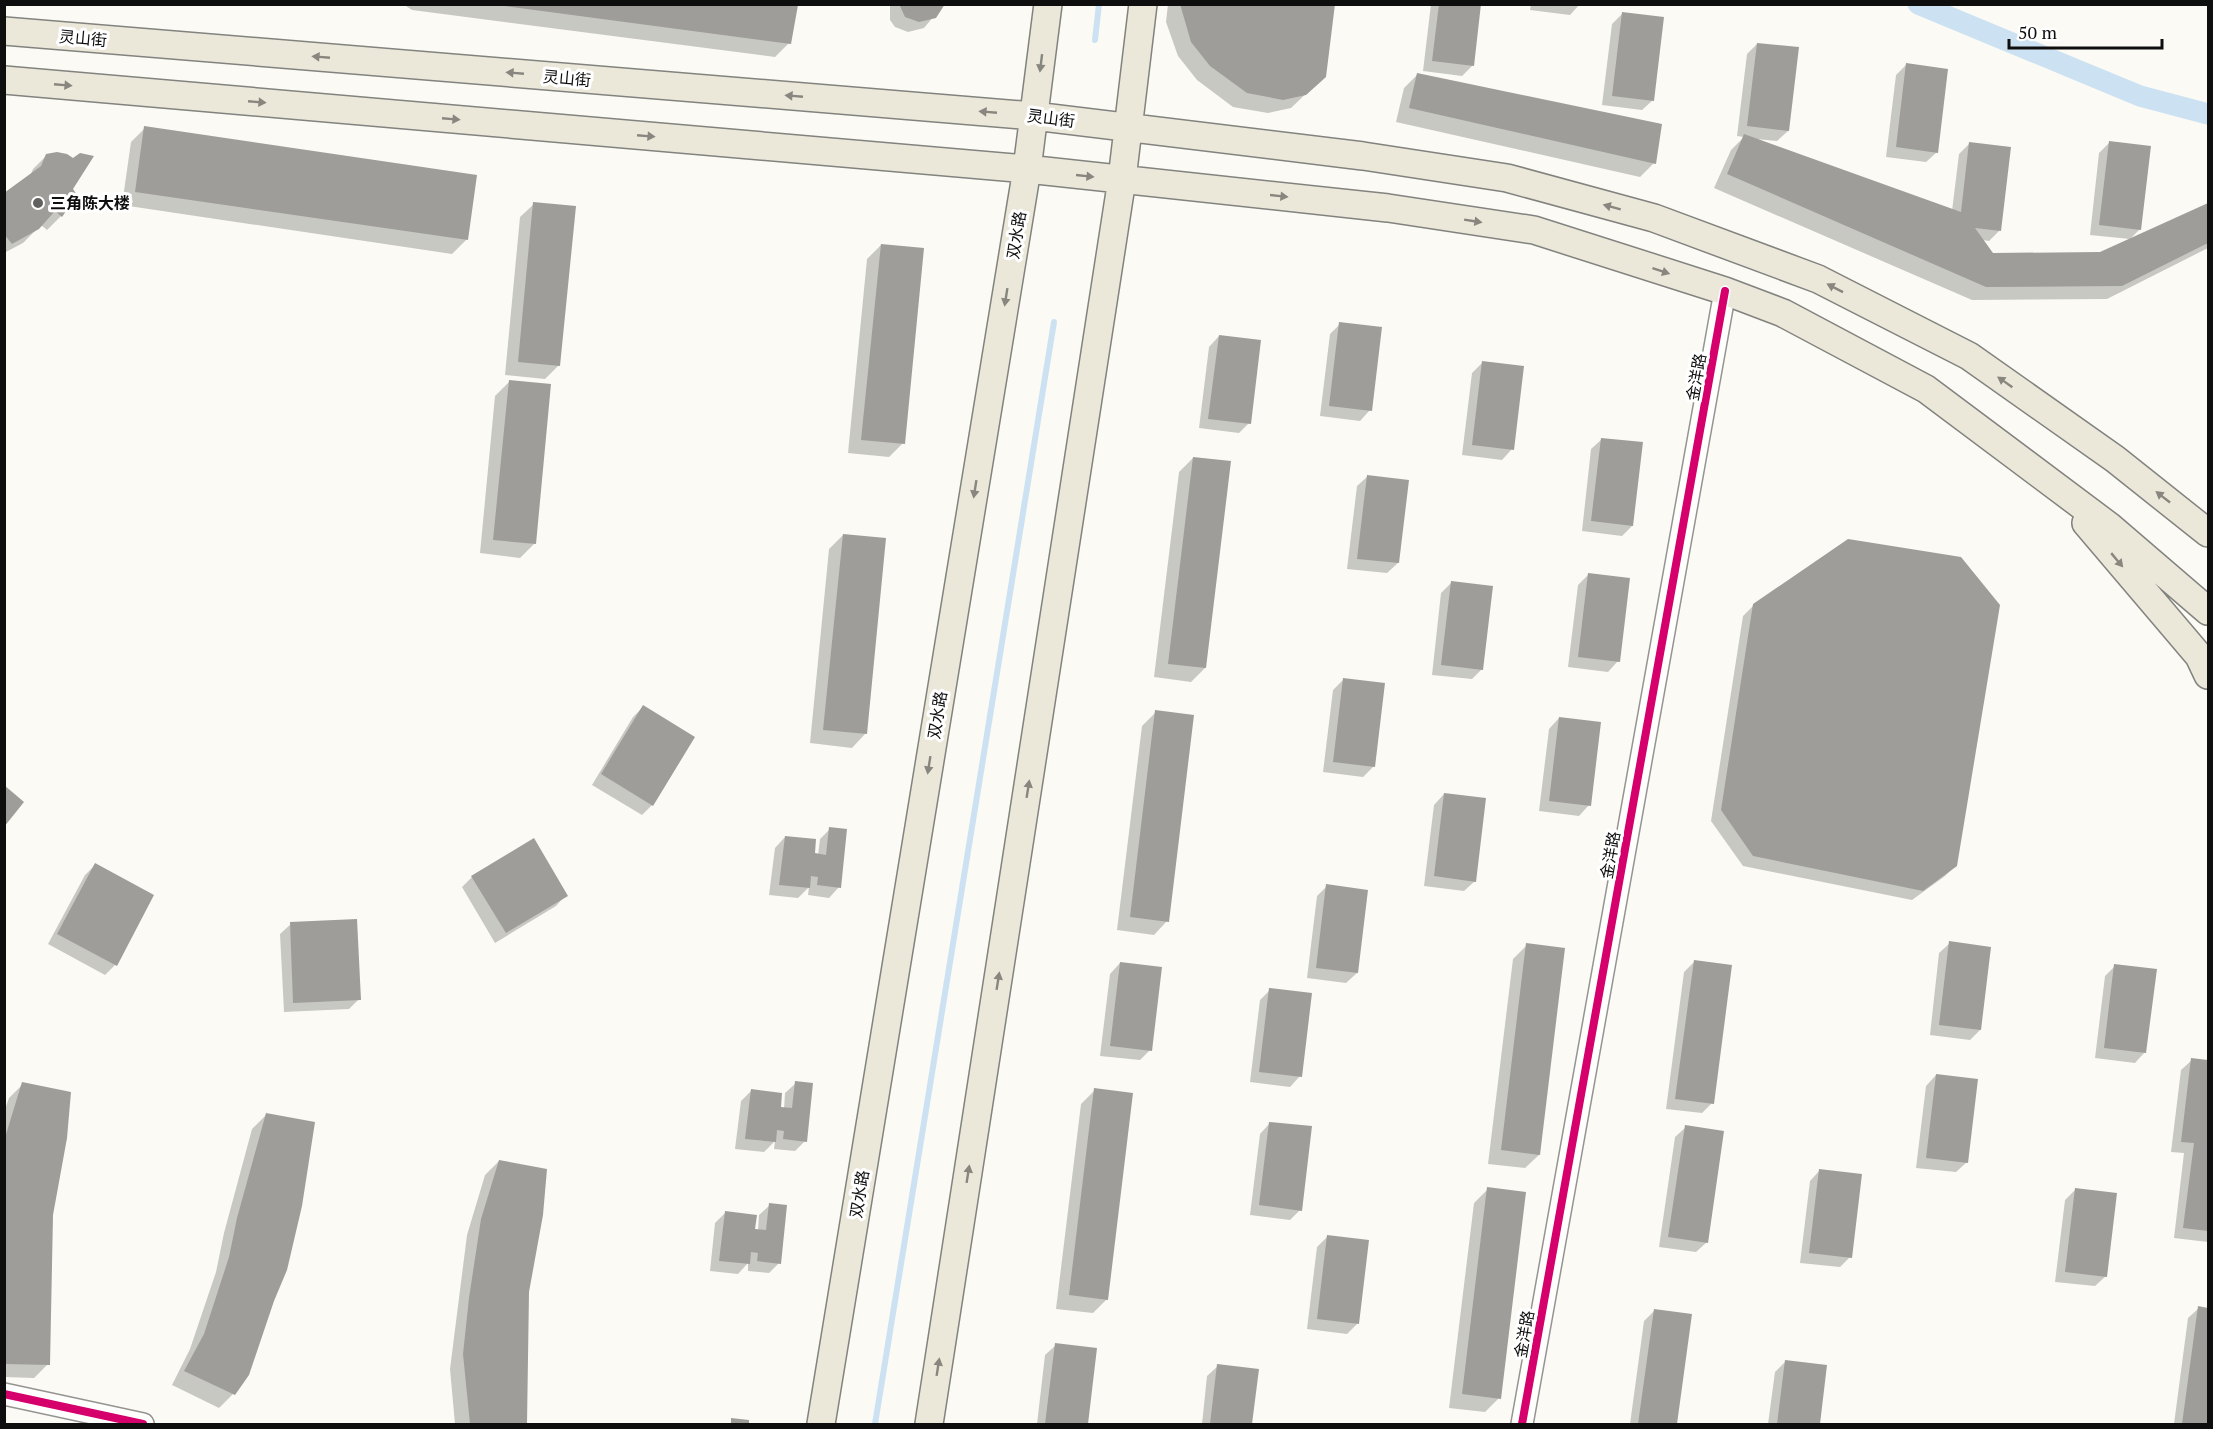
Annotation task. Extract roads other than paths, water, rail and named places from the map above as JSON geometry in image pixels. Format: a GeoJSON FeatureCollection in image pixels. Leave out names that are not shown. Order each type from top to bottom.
{"type":"FeatureCollection","features":[{"type":"Feature","properties":{"kind":"main road","name":"双水路"},"geometry":{"type":"LineString","coordinates":[[821,1425],[1027,169],[1048,4]]}},
{"type":"Feature","properties":{"kind":"main road"},"geometry":{"type":"LineString","coordinates":[[929,1425],[1130,128],[1143,4]]}},
{"type":"Feature","properties":{"kind":"main road","name":"灵山街"},"geometry":{"type":"LineString","coordinates":[[4,31],[1034,116],[1364,156],[1507,178],[1654,218],[1818,279],[1969,357],[2115,459],[2208,532]]}},
{"type":"Feature","properties":{"kind":"main road"},"geometry":{"type":"LineString","coordinates":[[4,80],[1027,169],[1388,208],[1534,231],[1725,291],[1783,313],[1926,389],[2109,526],[2208,611]]}},
{"type":"Feature","properties":{"kind":"main road"},"geometry":{"type":"LineString","coordinates":[[2052,483],[2199,656],[2208,675]]}},
{"type":"Feature","properties":{"kind":"street","name":"金洋路"},"geometry":{"type":"LineString","coordinates":[[1522,1425],[1725,291]]}},
{"type":"Feature","properties":{"kind":"street"},"geometry":{"type":"LineString","coordinates":[[4,1394],[143,1425]]}},
{"type":"Feature","properties":{"kind":"waterway"},"geometry":{"type":"LineString","coordinates":[[1095,40],[1099,4]]}},
{"type":"Feature","properties":{"kind":"waterway"},"geometry":{"type":"LineString","coordinates":[[1918,4],[2140,96],[2208,114]]}},
{"type":"Feature","properties":{"kind":"waterway"},"geometry":{"type":"LineString","coordinates":[[875,1424],[1054,322]]}},
{"type":"Feature","properties":{"kind":"place","name":"三角陈大楼"},"geometry":{"type":"Point","coordinates":[38,203]}}]}
